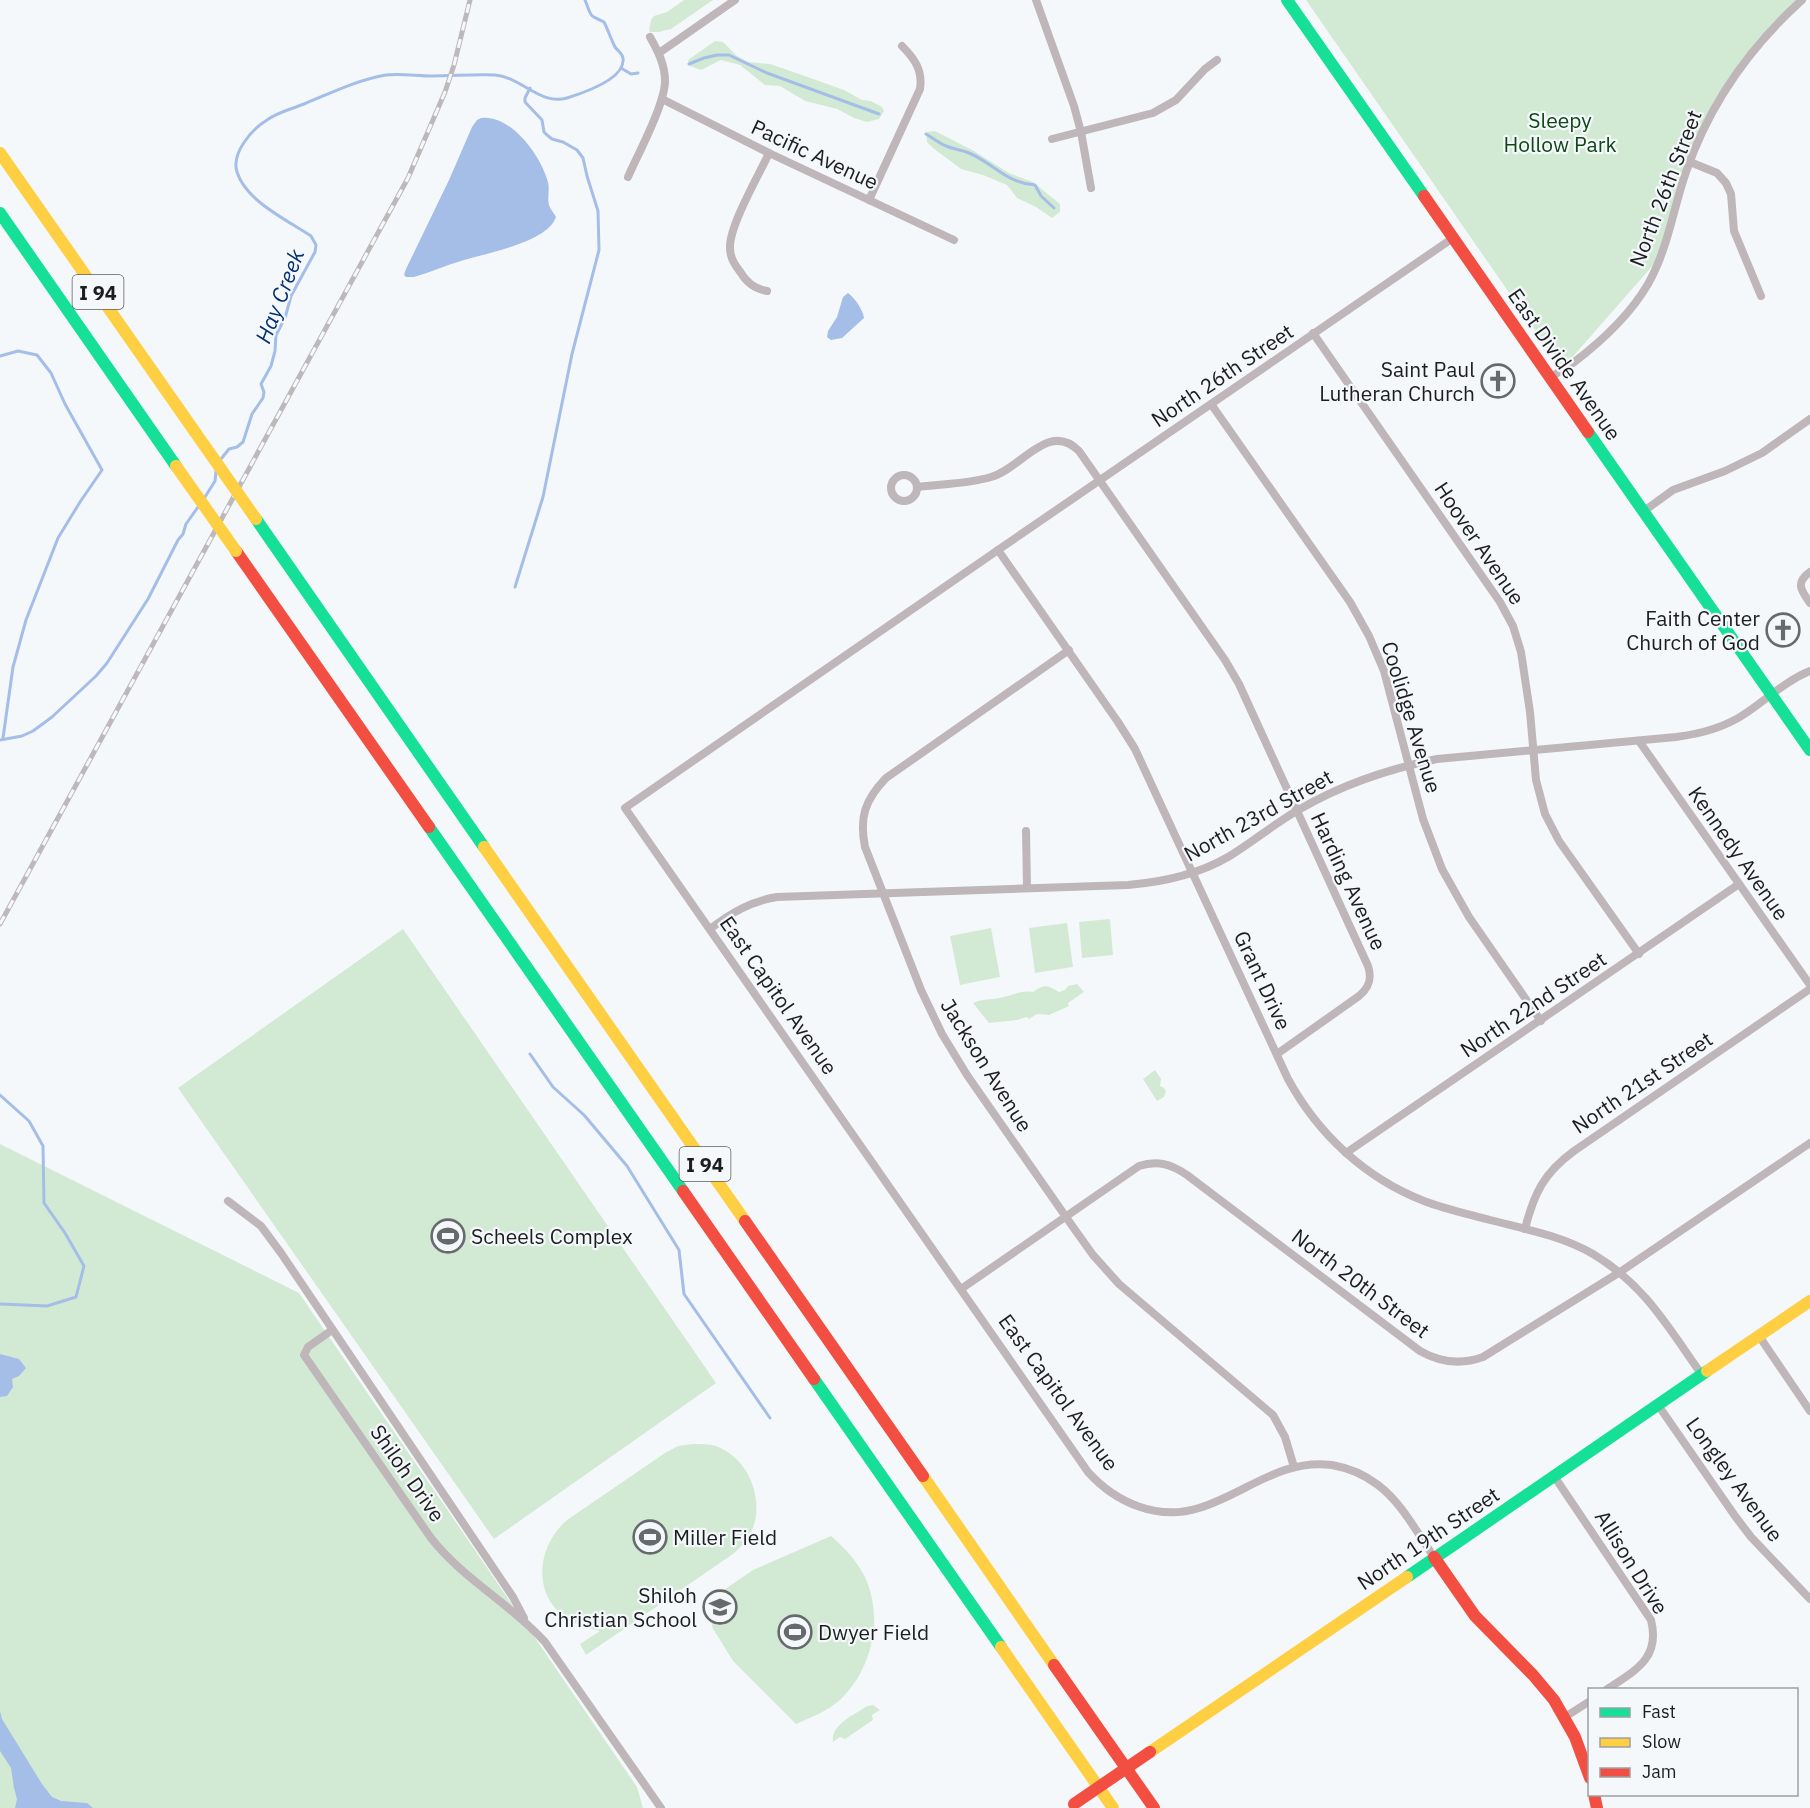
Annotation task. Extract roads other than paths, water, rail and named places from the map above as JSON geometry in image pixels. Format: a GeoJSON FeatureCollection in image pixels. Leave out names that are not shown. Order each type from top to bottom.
{"type":"FeatureCollection","features":[{"type":"Feature","properties":{"kind":"main road","name":"East Divide Avenue"},"geometry":{"type":"LineString","coordinates":[[1287,0],[1810,750]]}},
{"type":"Feature","properties":{"kind":"main road","name":"I 94"},"geometry":{"type":"LineString","coordinates":[[0,153],[1154,1808]]}},
{"type":"Feature","properties":{"kind":"main road","name":"I 94"},"geometry":{"type":"LineString","coordinates":[[0,213],[1113,1808]]}},
{"type":"Feature","properties":{"kind":"main road","name":"North 19th Street"},"geometry":{"type":"LineString","coordinates":[[1071,1806],[1810,1301]]}},
{"type":"Feature","properties":{"kind":"main road","name":"East Capitol Avenue"},"geometry":{"type":"LineString","coordinates":[[1434,1557],[1473,1614],[1540,1682],[1565,1717],[1581,1750],[1588,1772]]}},
{"type":"Feature","properties":{"kind":"street"},"geometry":{"type":"LineString","coordinates":[[659,53],[735,0]]}},
{"type":"Feature","properties":{"kind":"street"},"geometry":{"type":"LineString","coordinates":[[1036,0],[1070,93],[1081,132],[1091,188]]}},
{"type":"Feature","properties":{"kind":"street","name":"North 26th Street"},"geometry":{"type":"LineString","coordinates":[[1551,378],[1572,364],[1611,331],[1648,284],[1665,246],[1690,162],[1707,122],[1737,73],[1773,27],[1802,0]]}},
{"type":"Feature","properties":{"kind":"street"},"geometry":{"type":"LineString","coordinates":[[628,177],[664,90],[665,72],[659,53],[650,37]]}},
{"type":"Feature","properties":{"kind":"street"},"geometry":{"type":"LineString","coordinates":[[869,200],[920,89],[920,71],[902,46]]}},
{"type":"Feature","properties":{"kind":"street"},"geometry":{"type":"LineString","coordinates":[[1052,139],[1142,117],[1161,109],[1176,99],[1217,60]]}},
{"type":"Feature","properties":{"kind":"street","name":"Pacific Avenue"},"geometry":{"type":"LineString","coordinates":[[662,99],[769,153],[954,240]]}},
{"type":"Feature","properties":{"kind":"street"},"geometry":{"type":"LineString","coordinates":[[766,291],[754,287],[744,278],[732,258],[730,243],[734,228],[769,153]]}},
{"type":"Feature","properties":{"kind":"street"},"geometry":{"type":"LineString","coordinates":[[1690,162],[1717,173],[1726,183],[1731,194],[1734,231],[1761,296]]}},
{"type":"Feature","properties":{"kind":"street","name":"North 26th Street"},"geometry":{"type":"LineString","coordinates":[[1100,480],[1453,238]]}},
{"type":"Feature","properties":{"kind":"street","name":"Hoover Avenue"},"geometry":{"type":"LineString","coordinates":[[1313,333],[1510,618],[1524,672],[1538,792],[1549,823],[1559,841],[1639,954]]}},
{"type":"Feature","properties":{"kind":"street","name":"Coolidge Avenue"},"geometry":{"type":"LineString","coordinates":[[1211,404],[1350,602],[1369,636],[1384,671],[1428,836],[1450,886],[1541,1021]]}},
{"type":"Feature","properties":{"kind":"street"},"geometry":{"type":"LineString","coordinates":[[1644,511],[1673,490],[1725,471],[1762,453],[1810,419]]}},
{"type":"Feature","properties":{"kind":"street","name":"Harding Avenue"},"geometry":{"type":"LineString","coordinates":[[917,487],[991,477],[1003,472],[1041,445],[1055,440],[1062,440],[1075,447],[1233,673],[1368,966],[1371,977],[1364,992],[1277,1054]]}},
{"type":"Feature","properties":{"kind":"street"},"geometry":{"type":"LineString","coordinates":[[998,550],[1100,480]]}},
{"type":"Feature","properties":{"kind":"street","name":"Grant Drive"},"geometry":{"type":"LineString","coordinates":[[998,550],[1135,749],[1291,1084],[1309,1113],[1346,1154],[1386,1182],[1425,1201],[1452,1210],[1559,1239],[1580,1248],[1620,1272],[1652,1304],[1702,1375]]}},
{"type":"Feature","properties":{"kind":"street","name":"East Capitol Avenue"},"geometry":{"type":"LineString","coordinates":[[998,550],[625,808],[1088,1472],[1105,1488],[1136,1506],[1160,1511],[1191,1510],[1214,1503],[1271,1474],[1294,1467],[1316,1464],[1335,1466],[1353,1470],[1387,1492],[1434,1557]]}},
{"type":"Feature","properties":{"kind":"street"},"geometry":{"type":"LineString","coordinates":[[1810,572],[1800,583],[1810,603]]}},
{"type":"Feature","properties":{"kind":"street","name":"Jackson Avenue"},"geometry":{"type":"LineString","coordinates":[[1069,650],[886,778],[878,786],[866,806],[862,826],[865,847],[921,990],[967,1075],[1093,1255],[1119,1284],[1268,1409],[1282,1429],[1294,1467]]}},
{"type":"Feature","properties":{"kind":"street","name":"North 23rd Street"},"geometry":{"type":"LineString","coordinates":[[710,928],[741,908],[768,899],[1146,884],[1175,878],[1193,873],[1230,856],[1297,810],[1344,786],[1384,771],[1437,759],[1676,737],[1713,729],[1741,716],[1810,671]]}},
{"type":"Feature","properties":{"kind":"street","name":"Kennedy Avenue"},"geometry":{"type":"LineString","coordinates":[[1639,741],[1810,987]]}},
{"type":"Feature","properties":{"kind":"street"},"geometry":{"type":"LineString","coordinates":[[1026,831],[1027,888]]}},
{"type":"Feature","properties":{"kind":"street","name":"North 22nd Street"},"geometry":{"type":"LineString","coordinates":[[1346,1154],[1739,884]]}},
{"type":"Feature","properties":{"kind":"street","name":"North 21st Street"},"geometry":{"type":"LineString","coordinates":[[1525,1229],[1539,1188],[1557,1164],[1810,987]]}},
{"type":"Feature","properties":{"kind":"street","name":"North 20th Street"},"geometry":{"type":"LineString","coordinates":[[961,1289],[1139,1166],[1154,1162],[1170,1165],[1187,1175],[1420,1351],[1438,1360],[1465,1362],[1483,1357],[1620,1272],[1810,1143]]}},
{"type":"Feature","properties":{"kind":"street","name":"Shiloh Drive"},"geometry":{"type":"LineString","coordinates":[[228,1201],[261,1226],[513,1597],[527,1623]]}},
{"type":"Feature","properties":{"kind":"street","name":"Shiloh Drive"},"geometry":{"type":"LineString","coordinates":[[332,1330],[308,1347],[304,1355],[439,1548],[527,1623],[551,1649],[661,1808]]}},
{"type":"Feature","properties":{"kind":"street"},"geometry":{"type":"LineString","coordinates":[[1759,1336],[1810,1411]]}},
{"type":"Feature","properties":{"kind":"street","name":"Longley Avenue"},"geometry":{"type":"LineString","coordinates":[[1659,1405],[1740,1523],[1810,1599]]}},
{"type":"Feature","properties":{"kind":"street","name":"Allison Drive"},"geometry":{"type":"LineString","coordinates":[[1554,1476],[1652,1620],[1654,1636],[1649,1656],[1637,1668],[1607,1688]]}},
{"type":"Feature","properties":{"kind":"street"},"geometry":{"type":"LineString","coordinates":[[1565,1717],[1588,1702]]}},
{"type":"Feature","properties":{"kind":"water"},"geometry":{"type":"Polygon","coordinates":[[[481,118],[503,123],[514,130],[532,149],[549,185],[549,205],[556,217],[551,226],[529,240],[414,277],[406,277],[404,275],[406,269],[472,127],[481,118]]]}},
{"type":"Feature","properties":{"kind":"water"},"geometry":{"type":"Polygon","coordinates":[[[848,293],[858,304],[864,318],[842,338],[831,340],[827,337],[828,331],[837,317],[843,297],[848,293]]]}},
{"type":"Feature","properties":{"kind":"water"},"geometry":{"type":"Polygon","coordinates":[[[0,1354],[19,1359],[26,1368],[19,1376],[12,1379],[13,1387],[7,1396],[0,1397],[0,1354]]]}},
{"type":"Feature","properties":{"kind":"water"},"geometry":{"type":"Polygon","coordinates":[[[0,1711],[2,1719],[52,1797],[61,1801],[87,1803],[93,1808],[15,1808],[17,1799],[11,1768],[0,1751],[0,1711]]]}},
{"type":"Feature","properties":{"kind":"waterway","name":"Hay Creek"},"geometry":{"type":"LineString","coordinates":[[221,459],[229,449],[243,442],[252,414],[263,398],[264,392],[261,384],[271,366],[276,335],[285,318],[291,296],[315,252],[316,245],[311,236],[258,201],[242,182],[237,172],[237,157],[249,135],[261,124],[280,113],[354,83],[386,75],[495,75],[514,81],[548,98],[567,98],[583,93],[611,79],[622,66],[623,58],[615,47],[604,22],[591,15],[585,0]]}},
{"type":"Feature","properties":{"kind":"waterway"},"geometry":{"type":"LineString","coordinates":[[689,64],[717,55],[729,55],[767,73],[879,114]]}},
{"type":"Feature","properties":{"kind":"waterway"},"geometry":{"type":"LineString","coordinates":[[621,68],[631,74],[638,73]]}},
{"type":"Feature","properties":{"kind":"waterway"},"geometry":{"type":"LineString","coordinates":[[515,587],[543,497],[572,354],[599,250],[598,211],[583,158],[577,150],[552,139],[544,132],[542,120],[525,102],[530,88]]}},
{"type":"Feature","properties":{"kind":"waterway"},"geometry":{"type":"LineString","coordinates":[[926,134],[946,146],[978,157],[1017,181],[1035,185],[1041,196],[1054,208]]}},
{"type":"Feature","properties":{"kind":"waterway"},"geometry":{"type":"LineString","coordinates":[[0,356],[18,351],[37,355],[51,373],[65,404],[102,470],[58,538],[26,620],[13,667],[3,738]]}},
{"type":"Feature","properties":{"kind":"waterway","name":"Hay Creek"},"geometry":{"type":"LineString","coordinates":[[205,497],[215,481],[216,471]]}},
{"type":"Feature","properties":{"kind":"waterway","name":"Hay Creek"},"geometry":{"type":"LineString","coordinates":[[0,740],[22,736],[33,731],[52,717],[96,676],[107,663],[148,599],[183,534],[186,524],[198,507]]}},
{"type":"Feature","properties":{"kind":"waterway"},"geometry":{"type":"LineString","coordinates":[[530,1054],[553,1087],[584,1115],[627,1166],[679,1250],[684,1294],[770,1418]]}},
{"type":"Feature","properties":{"kind":"waterway","name":"Hay Creek"},"geometry":{"type":"LineString","coordinates":[[0,1095],[29,1121],[43,1146],[44,1203],[84,1266],[76,1297],[47,1306],[0,1304]]}},
{"type":"Feature","properties":{"kind":"railway"},"geometry":{"type":"LineString","coordinates":[[0,924],[408,178],[445,92],[470,0]]}},
{"type":"Feature","properties":{"kind":"place","name":"Saint Paul Lutheran Church"},"geometry":{"type":"Point","coordinates":[1498,381]}},
{"type":"Feature","properties":{"kind":"place","name":"Faith Center Church of God"},"geometry":{"type":"Point","coordinates":[1783,630]}},
{"type":"Feature","properties":{"kind":"place","name":"Scheels Complex"},"geometry":{"type":"Point","coordinates":[448,1236]}},
{"type":"Feature","properties":{"kind":"place","name":"Miller Field"},"geometry":{"type":"Point","coordinates":[650,1537]}},
{"type":"Feature","properties":{"kind":"place","name":"Shiloh Christian School"},"geometry":{"type":"Point","coordinates":[720,1607]}},
{"type":"Feature","properties":{"kind":"place","name":"Dwyer Field"},"geometry":{"type":"Point","coordinates":[795,1632]}},
{"type":"Feature","properties":{"kind":"park label","name":"Sleepy Hollow Park"},"geometry":{"type":"Point","coordinates":[1560,132]}}]}
